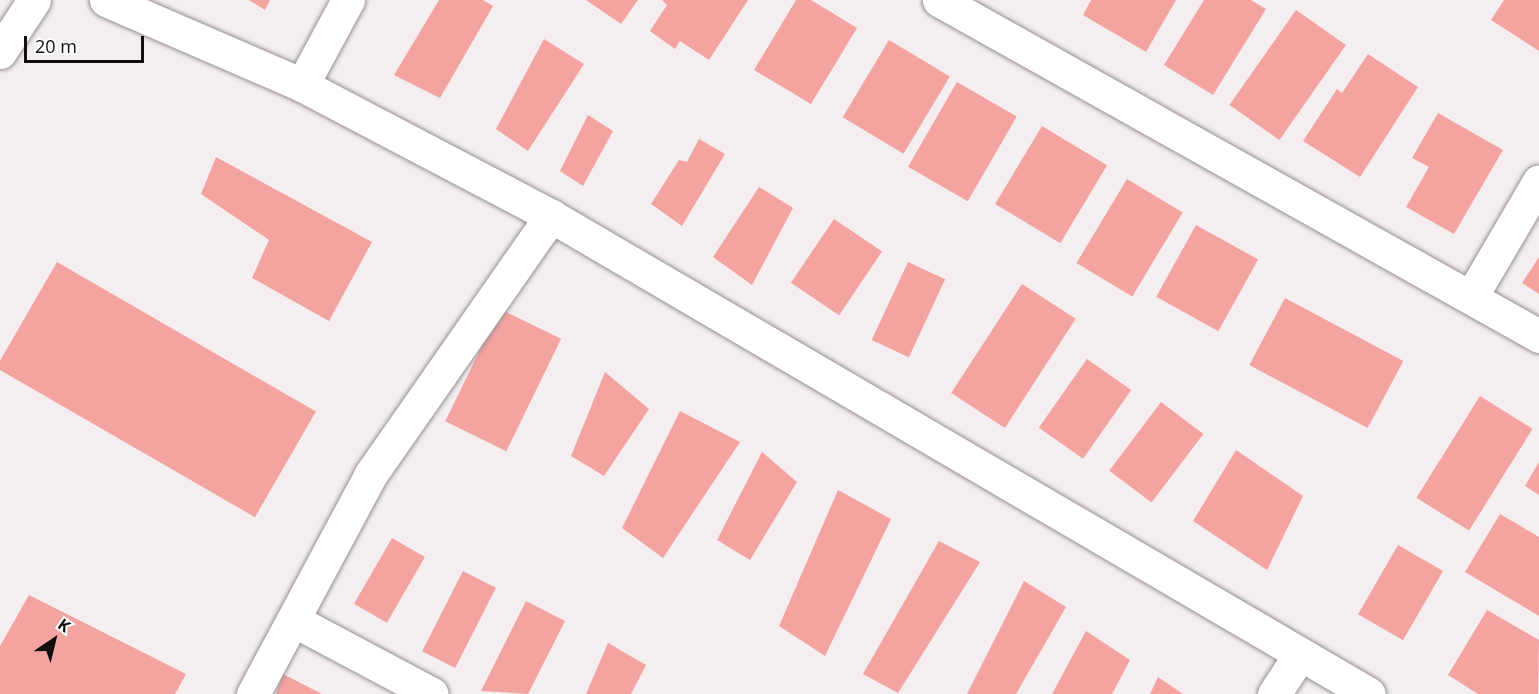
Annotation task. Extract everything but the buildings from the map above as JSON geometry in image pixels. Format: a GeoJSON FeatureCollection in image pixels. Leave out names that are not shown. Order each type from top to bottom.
{"type":"FeatureCollection","features":[{"type":"Feature","properties":{"kind":"street"},"geometry":{"type":"LineString","coordinates":[[0,52],[34,0]]}},
{"type":"Feature","properties":{"kind":"street"},"geometry":{"type":"LineString","coordinates":[[106,0],[302,85],[551,216],[1299,656],[1369,694]]}},
{"type":"Feature","properties":{"kind":"street"},"geometry":{"type":"LineString","coordinates":[[302,85],[348,0]]}},
{"type":"Feature","properties":{"kind":"street"},"geometry":{"type":"LineString","coordinates":[[939,0],[1539,336]]}},
{"type":"Feature","properties":{"kind":"street"},"geometry":{"type":"LineString","coordinates":[[1471,297],[1539,181]]}},
{"type":"Feature","properties":{"kind":"street"},"geometry":{"type":"LineString","coordinates":[[253,694],[371,474],[551,216]]}},
{"type":"Feature","properties":{"kind":"street"},"geometry":{"type":"LineString","coordinates":[[293,620],[432,694]]}},
{"type":"Feature","properties":{"kind":"street"},"geometry":{"type":"LineString","coordinates":[[1274,694],[1299,656]]}}]}
